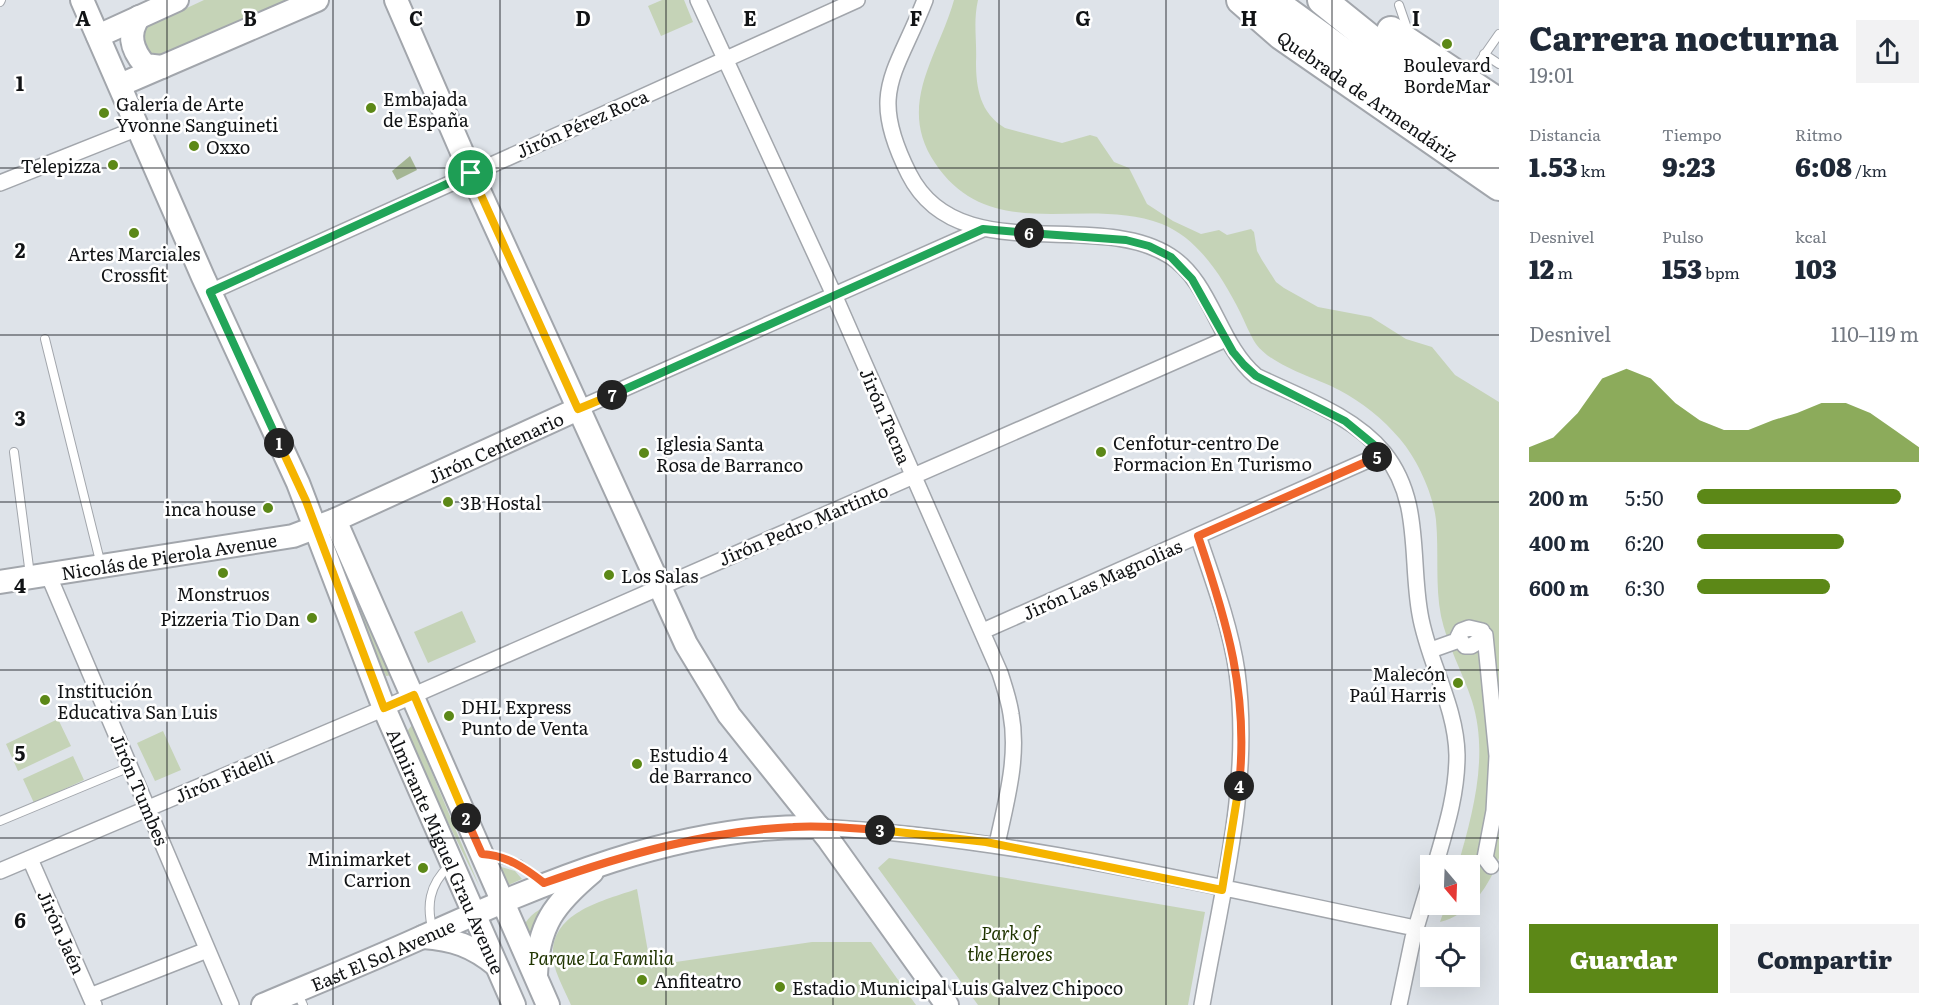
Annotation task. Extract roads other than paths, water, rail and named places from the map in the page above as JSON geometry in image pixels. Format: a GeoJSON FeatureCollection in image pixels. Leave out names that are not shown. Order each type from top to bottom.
{"type":"FeatureCollection","features":[{"type":"Feature","properties":{"kind":"highway","name":"Quebrada de Armendáriz"},"geometry":{"type":"LineString","coordinates":[[1241,0],[1281,35],[1499,186]]}},
{"type":"Feature","properties":{"kind":"highway"},"geometry":{"type":"LineString","coordinates":[[1271,0],[1362,66],[1499,159]]}},
{"type":"Feature","properties":{"kind":"highway"},"geometry":{"type":"LineString","coordinates":[[1322,0],[1374,42],[1499,130]]}},
{"type":"Feature","properties":{"kind":"highway"},"geometry":{"type":"LineString","coordinates":[[1337,0],[1499,103]]}},
{"type":"Feature","properties":{"kind":"main road","name":"Almirante Miguel Grau Avenue"},"geometry":{"type":"LineString","coordinates":[[82,0],[210,292],[298,483],[326,524],[414,695],[548,1005]]}},
{"type":"Feature","properties":{"kind":"main road"},"geometry":{"type":"LineString","coordinates":[[98,36],[177,0]]}},
{"type":"Feature","properties":{"kind":"main road"},"geometry":{"type":"LineString","coordinates":[[120,85],[317,0]]}},
{"type":"Feature","properties":{"kind":"main road"},"geometry":{"type":"LineString","coordinates":[[396,0],[471,173],[658,587],[708,684],[729,715],[819,826],[947,1005]]}},
{"type":"Feature","properties":{"kind":"main road"},"geometry":{"type":"LineString","coordinates":[[139,17],[131,34],[135,50],[145,65],[153,68],[162,67]]}},
{"type":"Feature","properties":{"kind":"main road","name":"Jirón Centenario"},"geometry":{"type":"LineString","coordinates":[[326,524],[578,409]]}},
{"type":"Feature","properties":{"kind":"main road","name":"Almirante Miguel Grau Avenue"},"geometry":{"type":"LineString","coordinates":[[326,524],[384,708],[514,1005]]}},
{"type":"Feature","properties":{"kind":"main road","name":"Nicolás de Pierola Avenue"},"geometry":{"type":"LineString","coordinates":[[0,582],[271,541],[326,524]]}},
{"type":"Feature","properties":{"kind":"main road","name":"East El Sol Avenue"},"geometry":{"type":"LineString","coordinates":[[263,1005],[300,998],[474,913],[544,883],[604,862],[716,837],[772,828],[819,826]]}},
{"type":"Feature","properties":{"kind":"main road"},"geometry":{"type":"LineString","coordinates":[[536,980],[539,943],[548,919],[572,889],[604,862]]}},
{"type":"Feature","properties":{"kind":"main road"},"geometry":{"type":"LineString","coordinates":[[427,935],[463,943],[497,966]]}},
{"type":"Feature","properties":{"kind":"street","name":"Jirón Tacna"},"geometry":{"type":"LineString","coordinates":[[699,0],[835,297],[912,477],[1000,673],[1011,714],[1013,753],[1009,789],[997,844]]}},
{"type":"Feature","properties":{"kind":"street","name":"Jirón Pérez Roca"},"geometry":{"type":"LineString","coordinates":[[210,292],[857,0]]}},
{"type":"Feature","properties":{"kind":"street"},"geometry":{"type":"LineString","coordinates":[[925,0],[890,79],[886,98],[895,141],[916,189],[950,216],[983,229],[1126,240],[1149,246],[1171,257],[1192,279],[1226,339],[1244,365],[1256,376],[1345,421],[1384,453],[1395,470],[1407,498],[1412,519],[1420,616],[1449,703],[1457,753],[1455,796],[1438,855]]}},
{"type":"Feature","properties":{"kind":"street"},"geometry":{"type":"LineString","coordinates":[[0,183],[138,128]]}},
{"type":"Feature","properties":{"kind":"street","name":"Jirón Centenario"},"geometry":{"type":"LineString","coordinates":[[578,409],[835,297],[983,229]]}},
{"type":"Feature","properties":{"kind":"street","name":"Jirón Pedro Martinto"},"geometry":{"type":"LineString","coordinates":[[414,695],[1226,339]]}},
{"type":"Feature","properties":{"kind":"street","name":"Jirón Las Magnolias"},"geometry":{"type":"LineString","coordinates":[[983,631],[1384,453]]}},
{"type":"Feature","properties":{"kind":"street"},"geometry":{"type":"LineString","coordinates":[[1198,536],[1229,632],[1240,711],[1240,777],[1202,1005]]}},
{"type":"Feature","properties":{"kind":"street","name":"Jirón Tumbes"},"geometry":{"type":"LineString","coordinates":[[39,575],[130,767],[231,1005]]}},
{"type":"Feature","properties":{"kind":"street"},"geometry":{"type":"LineString","coordinates":[[1431,650],[1459,640],[1461,631],[1466,628],[1482,631],[1485,635],[1497,756],[1494,811],[1485,858],[1491,866]]}},
{"type":"Feature","properties":{"kind":"street","name":"Jirón Fidelli"},"geometry":{"type":"LineString","coordinates":[[0,871],[414,695]]}},
{"type":"Feature","properties":{"kind":"street"},"geometry":{"type":"LineString","coordinates":[[819,826],[886,830],[997,844],[1415,928]]}},
{"type":"Feature","properties":{"kind":"street","name":"Jirón Jaén"},"geometry":{"type":"LineString","coordinates":[[30,859],[92,1001]]}},
{"type":"Feature","properties":{"kind":"street"},"geometry":{"type":"LineString","coordinates":[[1399,1005],[1420,912]]}},
{"type":"Feature","properties":{"kind":"street"},"geometry":{"type":"LineString","coordinates":[[92,1001],[207,950]]}},
{"type":"Feature","properties":{"kind":"lane"},"geometry":{"type":"LineString","coordinates":[[1399,5],[1411,45]]}},
{"type":"Feature","properties":{"kind":"lane"},"geometry":{"type":"LineString","coordinates":[[1466,81],[1499,34]]}},
{"type":"Feature","properties":{"kind":"lane"},"geometry":{"type":"LineString","coordinates":[[1484,54],[1499,63]]}},
{"type":"Feature","properties":{"kind":"lane"},"geometry":{"type":"LineString","coordinates":[[45,339],[101,566]]}},
{"type":"Feature","properties":{"kind":"lane"},"geometry":{"type":"LineString","coordinates":[[14,452],[39,575]]}},
{"type":"Feature","properties":{"kind":"lane"},"geometry":{"type":"LineString","coordinates":[[0,821],[130,767]]}},
{"type":"Feature","properties":{"kind":"lane"},"geometry":{"type":"LineString","coordinates":[[482,854],[500,856],[519,864],[544,883]]}},
{"type":"Feature","properties":{"kind":"lane"},"geometry":{"type":"LineString","coordinates":[[427,935],[431,893],[436,881],[452,863]]}},
{"type":"Feature","properties":{"kind":"place","name":"Boulevard BordeMar"},"geometry":{"type":"Point","coordinates":[1447,44]}},
{"type":"Feature","properties":{"kind":"place","name":"Embajada de España"},"geometry":{"type":"Point","coordinates":[371,108]}},
{"type":"Feature","properties":{"kind":"place","name":"Galería de Arte Yvonne Sanguineti"},"geometry":{"type":"Point","coordinates":[104,113]}},
{"type":"Feature","properties":{"kind":"place","name":"Oxxo"},"geometry":{"type":"Point","coordinates":[194,146]}},
{"type":"Feature","properties":{"kind":"place","name":"Telepizza"},"geometry":{"type":"Point","coordinates":[113,165]}},
{"type":"Feature","properties":{"kind":"place","name":"Artes Marciales Crossfit"},"geometry":{"type":"Point","coordinates":[134,233]}},
{"type":"Feature","properties":{"kind":"place","name":"Cenfotur-centro De Formacion En Turismo"},"geometry":{"type":"Point","coordinates":[1101,452]}},
{"type":"Feature","properties":{"kind":"place","name":"Iglesia Santa Rosa de Barranco"},"geometry":{"type":"Point","coordinates":[644,453]}},
{"type":"Feature","properties":{"kind":"place","name":"3B Hostal"},"geometry":{"type":"Point","coordinates":[448,502]}},
{"type":"Feature","properties":{"kind":"place","name":"inca house"},"geometry":{"type":"Point","coordinates":[268,508]}},
{"type":"Feature","properties":{"kind":"place","name":"Monstruos"},"geometry":{"type":"Point","coordinates":[223,573]}},
{"type":"Feature","properties":{"kind":"place","name":"Los Salas"},"geometry":{"type":"Point","coordinates":[609,575]}},
{"type":"Feature","properties":{"kind":"place","name":"Pizzeria Tio Dan"},"geometry":{"type":"Point","coordinates":[312,618]}},
{"type":"Feature","properties":{"kind":"place","name":"Malecón Paúl Harris"},"geometry":{"type":"Point","coordinates":[1458,683]}},
{"type":"Feature","properties":{"kind":"place","name":"Institución Educativa San Luis"},"geometry":{"type":"Point","coordinates":[45,700]}},
{"type":"Feature","properties":{"kind":"place","name":"DHL Express Punto de Venta"},"geometry":{"type":"Point","coordinates":[449,716]}},
{"type":"Feature","properties":{"kind":"place","name":"Estudio 4 de Barranco"},"geometry":{"type":"Point","coordinates":[637,764]}},
{"type":"Feature","properties":{"kind":"place","name":"Minimarket Carrion"},"geometry":{"type":"Point","coordinates":[423,868]}},
{"type":"Feature","properties":{"kind":"place","name":"Anfiteatro"},"geometry":{"type":"Point","coordinates":[642,980]}},
{"type":"Feature","properties":{"kind":"place","name":"Estadio Municipal Luis Galvez Chipoco"},"geometry":{"type":"Point","coordinates":[780,987]}},
{"type":"Feature","properties":{"kind":"park label","name":"Park of the Heroes"},"geometry":{"type":"Point","coordinates":[1010,942]}},
{"type":"Feature","properties":{"kind":"park label","name":"Parque La Familia"},"geometry":{"type":"Point","coordinates":[601,957]}}]}
